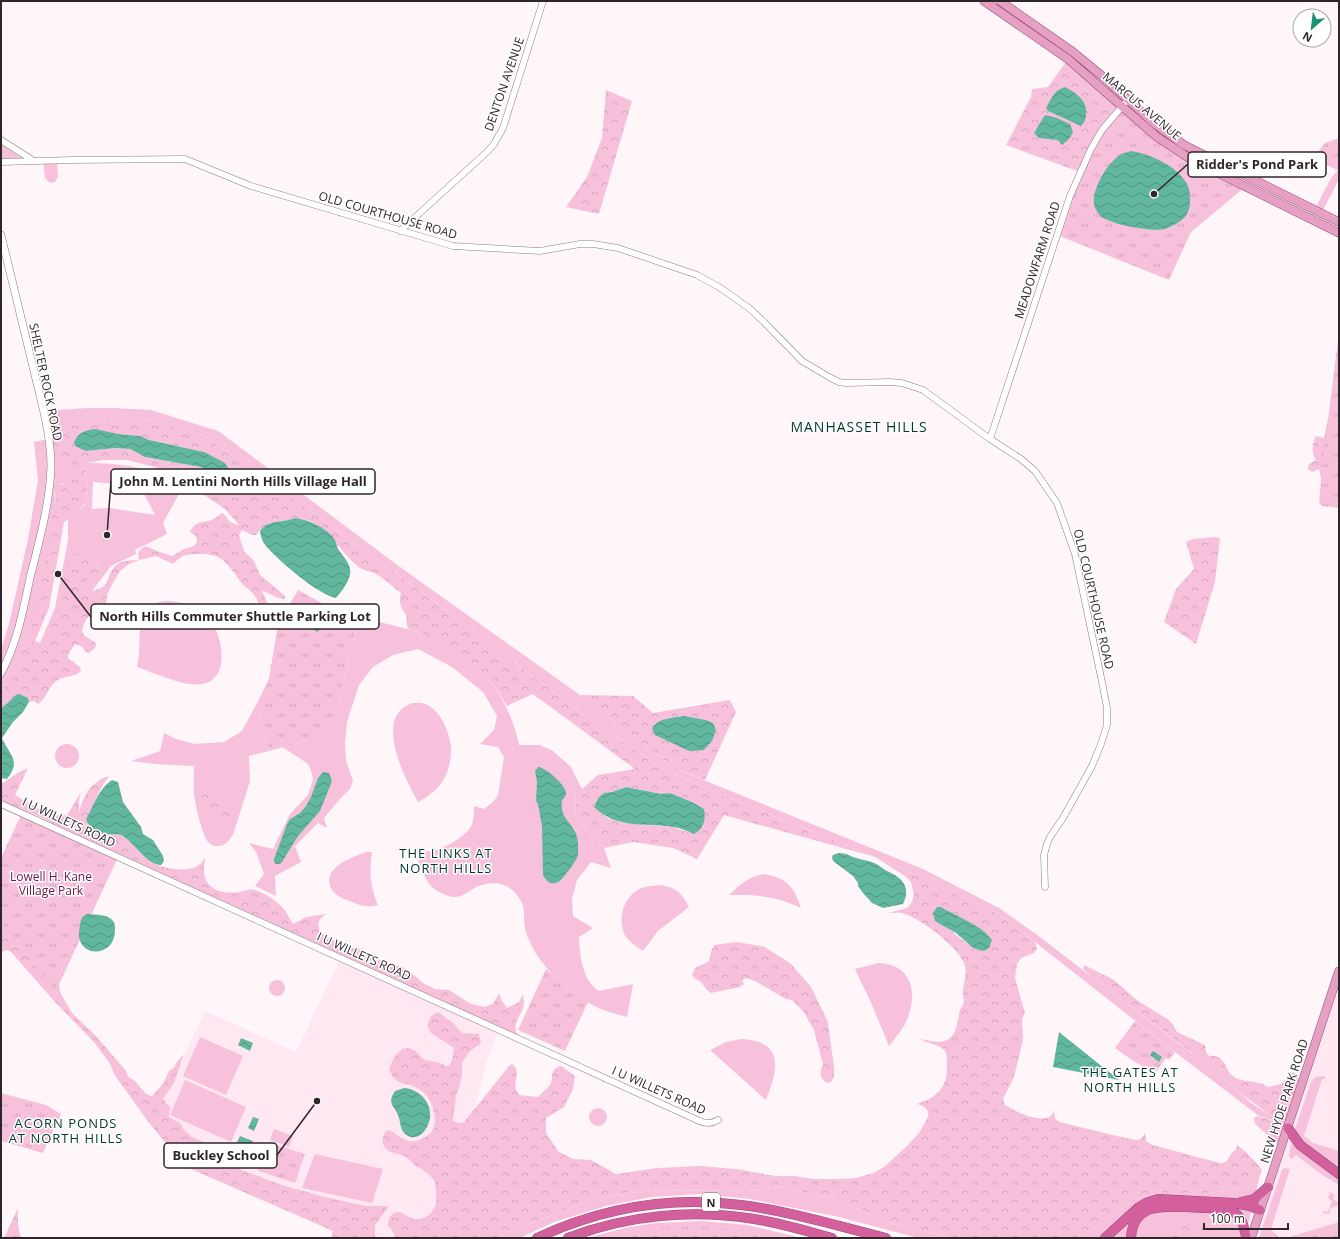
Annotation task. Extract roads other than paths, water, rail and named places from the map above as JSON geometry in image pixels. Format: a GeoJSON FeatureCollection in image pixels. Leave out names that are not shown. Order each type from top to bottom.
{"type":"FeatureCollection","features":[{"type":"Feature","properties":{"kind":"highway"},"geometry":{"type":"LineString","coordinates":[[1288,1128],[1300,1146],[1339,1174]]}},
{"type":"Feature","properties":{"kind":"highway"},"geometry":{"type":"LineString","coordinates":[[1234,1203],[1252,1200],[1268,1187]]}},
{"type":"Feature","properties":{"kind":"highway"},"geometry":{"type":"LineString","coordinates":[[1105,1238],[1139,1207],[1154,1200],[1162,1199],[1234,1203],[1250,1206],[1260,1210]]}},
{"type":"Feature","properties":{"kind":"highway","name":"N"},"geometry":{"type":"LineString","coordinates":[[537,1238],[580,1220],[619,1210],[660,1204],[702,1202],[763,1208],[886,1238]]}},
{"type":"Feature","properties":{"kind":"highway"},"geometry":{"type":"LineString","coordinates":[[1130,1238],[1133,1226],[1138,1217],[1150,1208],[1161,1206],[1224,1209],[1232,1211],[1237,1214],[1243,1222],[1246,1238]]}},
{"type":"Feature","properties":{"kind":"highway","name":"N"},"geometry":{"type":"LineString","coordinates":[[568,1238],[622,1222],[653,1217],[694,1214],[724,1215],[755,1219],[832,1238]]}},
{"type":"Feature","properties":{"kind":"main road","name":"MARCUS AVENUE"},"geometry":{"type":"LineString","coordinates":[[984,1],[1068,59],[1157,137],[1183,155],[1339,233]]}},
{"type":"Feature","properties":{"kind":"main road","name":"MARCUS AVENUE"},"geometry":{"type":"LineString","coordinates":[[1000,1],[1073,52],[1128,99],[1154,124],[1184,145],[1339,223]]}},
{"type":"Feature","properties":{"kind":"main road","name":"SHELTER ROCK ROAD"},"geometry":{"type":"LineString","coordinates":[[1,235],[44,413],[50,448],[51,465],[41,531],[20,624],[9,656],[1,673]]}},
{"type":"Feature","properties":{"kind":"main road","name":"NEW HYDE PARK ROAD"},"geometry":{"type":"LineString","coordinates":[[1251,1238],[1339,971]]}},
{"type":"Feature","properties":{"kind":"street","name":"DENTON AVENUE"},"geometry":{"type":"LineString","coordinates":[[400,231],[488,151],[499,137],[506,120],[543,1]]}},
{"type":"Feature","properties":{"kind":"street","name":"MEADOWFARM ROAD"},"geometry":{"type":"LineString","coordinates":[[990,439],[1070,196],[1091,149],[1102,130],[1128,99]]}},
{"type":"Feature","properties":{"kind":"street"},"geometry":{"type":"LineString","coordinates":[[1,140],[34,161]]}},
{"type":"Feature","properties":{"kind":"street","name":"OLD COURTHOUSE ROAD"},"geometry":{"type":"LineString","coordinates":[[1,162],[184,159],[251,186],[453,246],[540,251],[580,244],[593,244],[618,248],[697,275],[736,298],[764,322],[802,361],[838,382],[896,382],[923,390],[990,439],[1021,459],[1035,471],[1057,503],[1074,554],[1107,708],[1107,725],[1092,766],[1047,844],[1044,858],[1046,887]]}},
{"type":"Feature","properties":{"kind":"street","name":"I U WILLETS ROAD"},"geometry":{"type":"LineString","coordinates":[[1,804],[694,1119],[706,1123],[713,1123],[718,1120]]}},
{"type":"Feature","properties":{"kind":"water"},"geometry":{"type":"Polygon","coordinates":[[[1065,87],[1077,95],[1085,105],[1086,118],[1081,126],[1048,111],[1046,108],[1055,93],[1061,88],[1065,87]]]}},
{"type":"Feature","properties":{"kind":"water"},"geometry":{"type":"Polygon","coordinates":[[[1045,115],[1057,118],[1070,124],[1073,132],[1069,139],[1062,145],[1058,140],[1039,138],[1034,133],[1045,115]]]}},
{"type":"Feature","properties":{"kind":"water"},"geometry":{"type":"Polygon","coordinates":[[[1131,151],[1155,158],[1170,166],[1177,171],[1187,184],[1190,193],[1190,206],[1186,215],[1179,222],[1165,229],[1151,230],[1122,225],[1100,216],[1095,208],[1094,202],[1100,179],[1115,159],[1121,154],[1131,151]]]}},
{"type":"Feature","properties":{"kind":"water"},"geometry":{"type":"Polygon","coordinates":[[[95,429],[118,434],[140,436],[149,440],[204,452],[225,463],[229,469],[226,474],[215,474],[201,467],[145,457],[130,449],[115,448],[86,451],[75,446],[74,442],[80,434],[88,430],[95,429]]]}},
{"type":"Feature","properties":{"kind":"water"},"geometry":{"type":"Polygon","coordinates":[[[295,518],[311,522],[328,532],[335,540],[338,549],[350,567],[348,580],[336,598],[309,584],[289,568],[266,546],[263,541],[260,531],[263,527],[271,523],[295,518]]]}},
{"type":"Feature","properties":{"kind":"water"},"geometry":{"type":"Polygon","coordinates":[[[306,618],[321,625],[318,632],[303,624],[306,618]]]}},
{"type":"Feature","properties":{"kind":"water"},"geometry":{"type":"Polygon","coordinates":[[[19,694],[28,698],[29,702],[23,712],[13,722],[2,738],[13,758],[14,767],[7,779],[1,778],[1,709],[19,694]]]}},
{"type":"Feature","properties":{"kind":"water"},"geometry":{"type":"Polygon","coordinates":[[[684,716],[706,720],[713,723],[716,730],[712,741],[704,750],[689,751],[655,735],[652,729],[657,723],[665,719],[684,716]]]}},
{"type":"Feature","properties":{"kind":"water"},"geometry":{"type":"Polygon","coordinates":[[[538,767],[546,770],[563,786],[566,794],[562,800],[562,811],[576,833],[578,843],[577,859],[563,878],[555,883],[547,881],[543,875],[542,826],[538,804],[536,801],[537,782],[535,771],[538,767]]]}},
{"type":"Feature","properties":{"kind":"water"},"geometry":{"type":"Polygon","coordinates":[[[323,772],[329,773],[332,781],[320,811],[298,836],[282,862],[280,864],[276,864],[274,859],[287,824],[290,819],[300,813],[306,806],[318,778],[323,772]]]}},
{"type":"Feature","properties":{"kind":"water"},"geometry":{"type":"Polygon","coordinates":[[[112,780],[118,782],[123,802],[141,827],[143,834],[153,840],[163,856],[164,861],[161,865],[151,862],[123,836],[101,832],[91,827],[87,822],[86,819],[97,797],[107,783],[112,780]]]}},
{"type":"Feature","properties":{"kind":"water"},"geometry":{"type":"Polygon","coordinates":[[[626,787],[661,794],[670,793],[692,802],[704,809],[704,824],[700,830],[694,834],[676,827],[622,822],[612,819],[594,807],[599,797],[604,793],[626,787]]]}},
{"type":"Feature","properties":{"kind":"water"},"geometry":{"type":"Polygon","coordinates":[[[839,853],[872,862],[901,880],[906,888],[903,904],[883,908],[872,903],[858,886],[858,883],[853,876],[833,861],[833,855],[839,853]]]}},
{"type":"Feature","properties":{"kind":"water"},"geometry":{"type":"Polygon","coordinates":[[[937,907],[941,907],[982,930],[992,940],[989,948],[984,951],[972,947],[956,933],[935,921],[933,913],[937,907]]]}},
{"type":"Feature","properties":{"kind":"water"},"geometry":{"type":"Polygon","coordinates":[[[87,914],[106,916],[113,920],[115,924],[113,940],[104,950],[95,952],[90,951],[83,946],[80,941],[79,934],[81,920],[82,917],[87,914]]]}},
{"type":"Feature","properties":{"kind":"water"},"geometry":{"type":"Polygon","coordinates":[[[1059,1032],[1119,1080],[1053,1067],[1059,1032]]]}},
{"type":"Feature","properties":{"kind":"water"},"geometry":{"type":"Polygon","coordinates":[[[241,1038],[253,1043],[250,1051],[238,1045],[241,1038]]]}},
{"type":"Feature","properties":{"kind":"water"},"geometry":{"type":"Polygon","coordinates":[[[1153,1051],[1162,1057],[1159,1062],[1150,1055],[1153,1051]]]}},
{"type":"Feature","properties":{"kind":"water"},"geometry":{"type":"Polygon","coordinates":[[[404,1088],[419,1093],[423,1097],[428,1106],[430,1115],[429,1123],[425,1130],[420,1135],[414,1137],[408,1136],[402,1130],[398,1115],[391,1101],[395,1091],[404,1088]]]}},
{"type":"Feature","properties":{"kind":"water"},"geometry":{"type":"Polygon","coordinates":[[[253,1117],[259,1119],[254,1131],[248,1128],[253,1117]]]}},
{"type":"Feature","properties":{"kind":"water"},"geometry":{"type":"Polygon","coordinates":[[[240,1136],[253,1141],[251,1147],[237,1142],[240,1136]]]}},
{"type":"Feature","properties":{"kind":"place","name":"Ridder's Pond Park"},"geometry":{"type":"Point","coordinates":[1154,194]}},
{"type":"Feature","properties":{"kind":"place","name":"John M. Lentini North Hills Village Hall"},"geometry":{"type":"Point","coordinates":[107,535]}},
{"type":"Feature","properties":{"kind":"place","name":"North Hills Commuter Shuttle Parking Lot"},"geometry":{"type":"Point","coordinates":[58,574]}},
{"type":"Feature","properties":{"kind":"place","name":"Buckley School"},"geometry":{"type":"Point","coordinates":[317,1101]}},
{"type":"Feature","properties":{"kind":"district","name":"MANHASSET HILLS"},"geometry":{"type":"Point","coordinates":[859,426]}},
{"type":"Feature","properties":{"kind":"district","name":"THE LINKS AT NORTH HILLS"},"geometry":{"type":"Point","coordinates":[446,860]}},
{"type":"Feature","properties":{"kind":"district","name":"THE GATES AT NORTH HILLS"},"geometry":{"type":"Point","coordinates":[1130,1080]}},
{"type":"Feature","properties":{"kind":"district","name":"ACORN PONDS AT NORTH HILLS"},"geometry":{"type":"Point","coordinates":[66,1130]}},
{"type":"Feature","properties":{"kind":"park label","name":"Lowell H. Kane Village Park"},"geometry":{"type":"Point","coordinates":[51,883]}}]}
